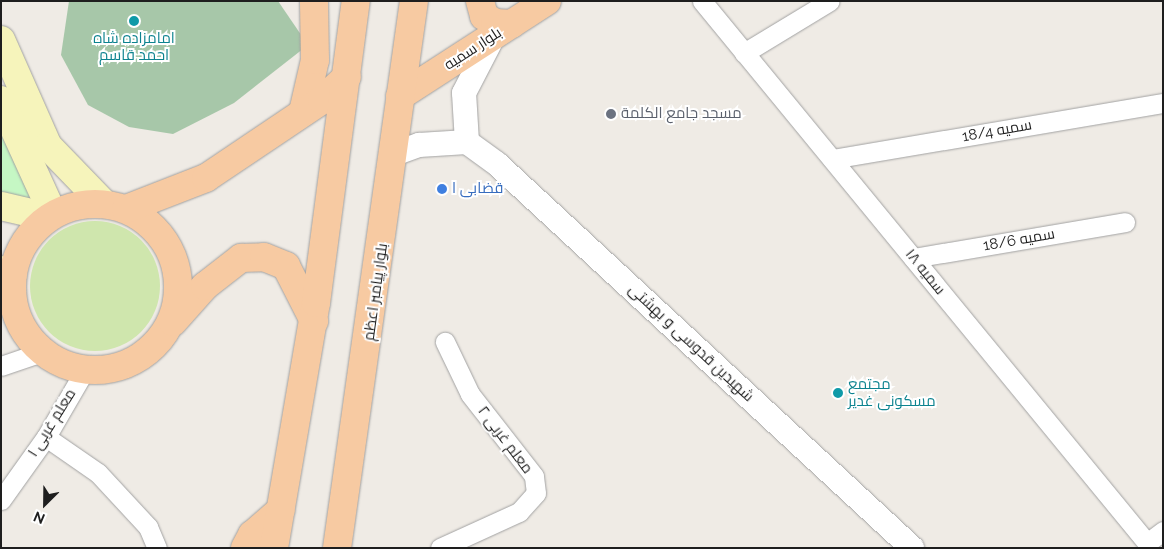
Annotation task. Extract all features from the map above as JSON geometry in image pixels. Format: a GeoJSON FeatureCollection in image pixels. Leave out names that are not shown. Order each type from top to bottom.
{"type":"FeatureCollection","features":[{"type":"Feature","properties":{"kind":"main road"},"geometry":{"type":"LineString","coordinates":[[303,112],[315,60],[314,1]]}},
{"type":"Feature","properties":{"kind":"main road"},"geometry":{"type":"LineString","coordinates":[[334,1],[353,39]]}},
{"type":"Feature","properties":{"kind":"main road"},"geometry":{"type":"LineString","coordinates":[[274,548],[314,321],[353,39],[356,1]]}},
{"type":"Feature","properties":{"kind":"main road","name":"بلوار پیامبر اعظم"},"geometry":{"type":"LineString","coordinates":[[338,548],[414,1]]}},
{"type":"Feature","properties":{"kind":"main road"},"geometry":{"type":"LineString","coordinates":[[480,1],[484,16],[502,30]]}},
{"type":"Feature","properties":{"kind":"main road","name":"بلوار سمیه"},"geometry":{"type":"LineString","coordinates":[[400,96],[547,1]]}},
{"type":"Feature","properties":{"kind":"main road"},"geometry":{"type":"LineString","coordinates":[[1,40],[48,146],[114,206],[163,237],[174,258],[178,305],[169,327]]}},
{"type":"Feature","properties":{"kind":"main road"},"geometry":{"type":"LineString","coordinates":[[314,321],[286,266],[264,257],[242,258],[205,286],[154,346],[134,361],[110,369],[85,370],[42,352],[24,330],[13,304],[6,273],[19,252],[51,216],[77,204],[114,206],[206,178],[303,112],[347,77]]}},
{"type":"Feature","properties":{"kind":"main road"},"geometry":{"type":"LineString","coordinates":[[1,100],[51,216]]}},
{"type":"Feature","properties":{"kind":"main road"},"geometry":{"type":"LineString","coordinates":[[1,206],[51,216]]}},
{"type":"Feature","properties":{"kind":"main road"},"geometry":{"type":"LineString","coordinates":[[245,548],[252,535],[280,510]]}},
{"type":"Feature","properties":{"kind":"street","name":"سمیه ۱۸"},"geometry":{"type":"LineString","coordinates":[[702,1],[1147,542],[1163,531]]}},
{"type":"Feature","properties":{"kind":"street"},"geometry":{"type":"LineString","coordinates":[[744,53],[830,1]]}},
{"type":"Feature","properties":{"kind":"street"},"geometry":{"type":"LineString","coordinates":[[394,154],[419,145],[467,142],[464,92],[502,30]]}},
{"type":"Feature","properties":{"kind":"street","name":"سمیه 18/4"},"geometry":{"type":"LineString","coordinates":[[832,159],[1163,103]]}},
{"type":"Feature","properties":{"kind":"street","name":"شهیدین قدوسی و بهشتی"},"geometry":{"type":"LineString","coordinates":[[467,142],[496,163],[912,548]]}},
{"type":"Feature","properties":{"kind":"street","name":"سمیه 18/6"},"geometry":{"type":"LineString","coordinates":[[913,258],[1125,222]]}},
{"type":"Feature","properties":{"kind":"street","name":"معلم غربی ۲"},"geometry":{"type":"LineString","coordinates":[[440,548],[519,512],[536,493],[534,476],[470,394],[445,342]]}},
{"type":"Feature","properties":{"kind":"street"},"geometry":{"type":"LineString","coordinates":[[1,366],[42,352]]}},
{"type":"Feature","properties":{"kind":"street","name":"معلم غربی ۱"},"geometry":{"type":"LineString","coordinates":[[1,500],[46,437],[85,370]]}},
{"type":"Feature","properties":{"kind":"street"},"geometry":{"type":"LineString","coordinates":[[46,437],[98,473],[148,527],[157,548]]}},
{"type":"Feature","properties":{"kind":"green space","name":"امامزاده شاه احمد قاسم"},"geometry":{"type":"Polygon","coordinates":[[[69,1],[278,1],[308,45],[234,103],[173,134],[129,127],[88,105],[61,55],[69,1]]]}},
{"type":"Feature","properties":{"kind":"green space"},"geometry":{"type":"Polygon","coordinates":[[[1,105],[49,215],[1,205],[1,105]]]}},
{"type":"Feature","properties":{"kind":"green space"},"geometry":{"type":"Polygon","coordinates":[[[95,221],[108,222],[120,226],[141,240],[155,261],[159,273],[159,299],[155,311],[141,332],[120,346],[108,350],[95,351],[82,350],[70,346],[49,332],[35,311],[31,299],[30,286],[31,273],[35,261],[49,240],[70,226],[82,222],[95,221]]]}},
{"type":"Feature","properties":{"kind":"place","name":"امامزاده شاه احمد قاسم"},"geometry":{"type":"Point","coordinates":[134,21]}},
{"type":"Feature","properties":{"kind":"place","name":"مسجد جامع الکلمة"},"geometry":{"type":"Point","coordinates":[611,114]}},
{"type":"Feature","properties":{"kind":"place","name":"قضابی ا"},"geometry":{"type":"Point","coordinates":[442,189]}},
{"type":"Feature","properties":{"kind":"place","name":"مجتمع مسکونی غدیر"},"geometry":{"type":"Point","coordinates":[838,393]}}]}
